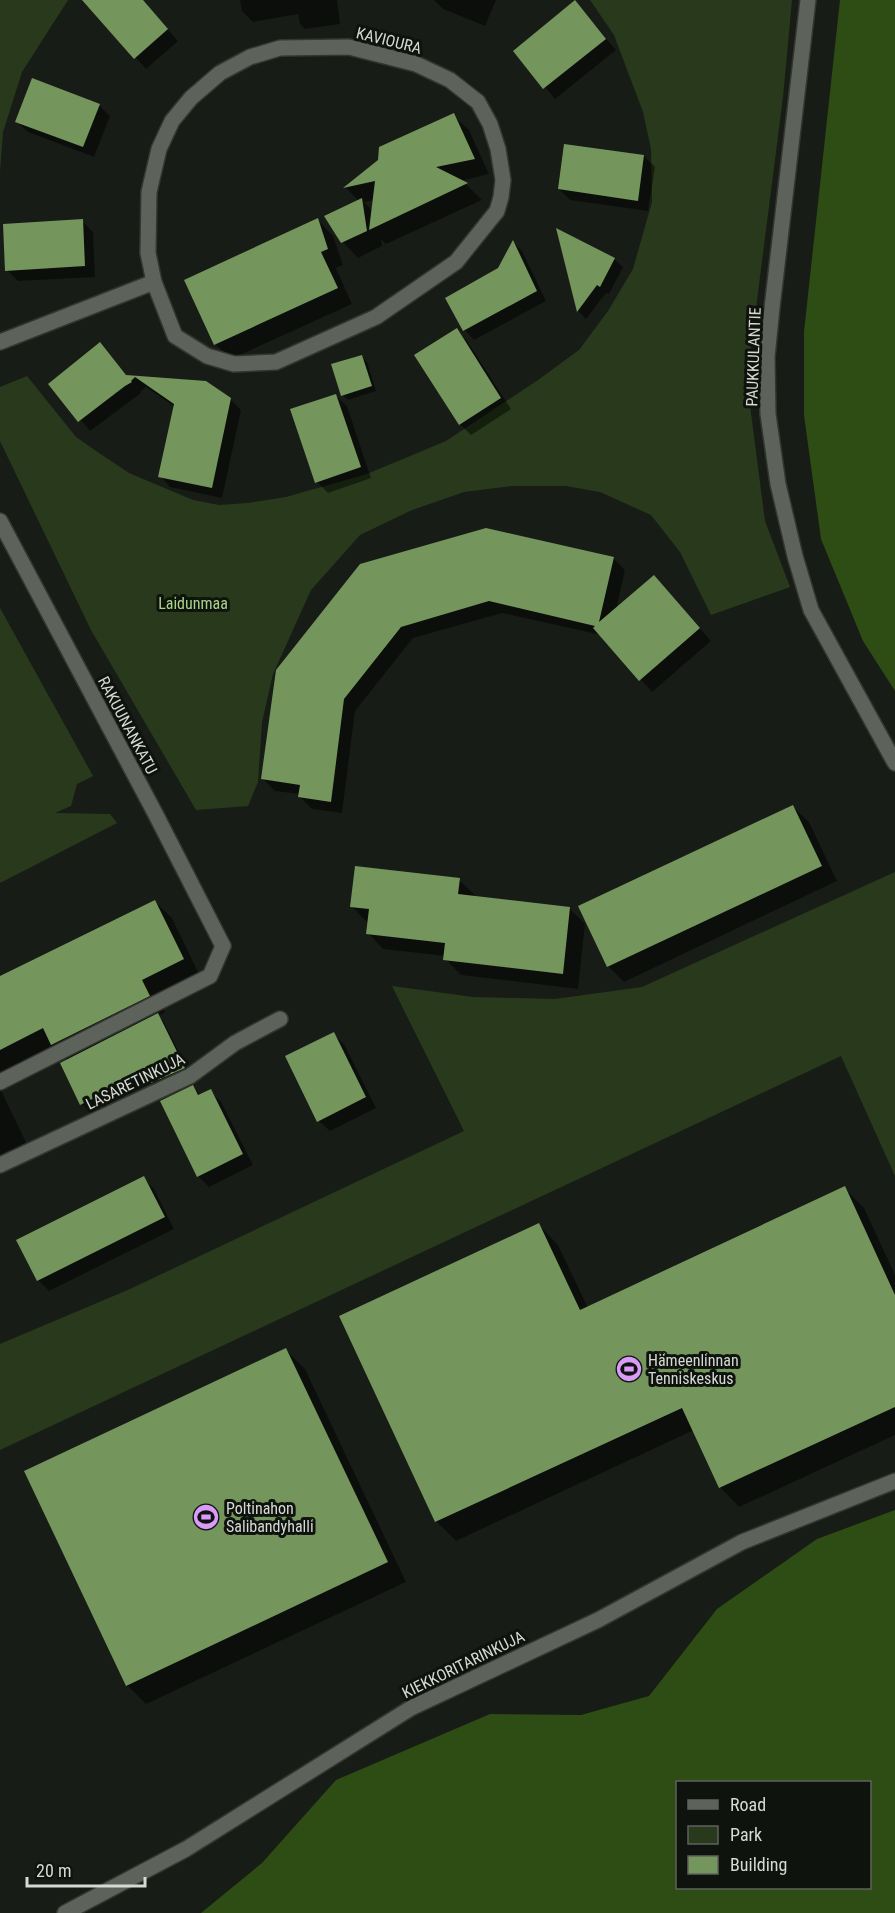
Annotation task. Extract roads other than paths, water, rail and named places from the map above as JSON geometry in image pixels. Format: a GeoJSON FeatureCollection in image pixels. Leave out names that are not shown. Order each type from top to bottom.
{"type":"FeatureCollection","features":[{"type":"Feature","properties":{"kind":"street","name":"PAUKKULANTIE"},"geometry":{"type":"LineString","coordinates":[[808,0],[767,357],[768,414],[778,484],[811,610],[895,763]]}},
{"type":"Feature","properties":{"kind":"street","name":"KAVIOURA"},"geometry":{"type":"LineString","coordinates":[[349,47],[417,64],[450,80],[478,102],[490,124],[498,149],[503,180],[501,198],[496,211],[456,262],[376,317],[276,362],[234,364],[207,356],[175,336],[154,282],[148,253],[149,192],[159,149],[172,120],[191,98],[220,73],[250,57],[280,48],[349,47]]}},
{"type":"Feature","properties":{"kind":"street"},"geometry":{"type":"LineString","coordinates":[[0,342],[154,282]]}},
{"type":"Feature","properties":{"kind":"street","name":"RAKUUNANKATU"},"geometry":{"type":"LineString","coordinates":[[0,521],[223,945],[210,976],[0,1082]]}},
{"type":"Feature","properties":{"kind":"street","name":"LASARETINKUJA"},"geometry":{"type":"LineString","coordinates":[[0,1165],[190,1076],[235,1042],[280,1019]]}},
{"type":"Feature","properties":{"kind":"street","name":"KIEKKORITARINKUJA"},"geometry":{"type":"LineString","coordinates":[[65,1913],[186,1849],[411,1708],[598,1620],[742,1542],[895,1481]]}},
{"type":"Feature","properties":{"kind":"place","name":"Hämeenlinnan Tenniskeskus"},"geometry":{"type":"Point","coordinates":[629,1369]}},
{"type":"Feature","properties":{"kind":"place","name":"Poltinahon Salibandyhalli"},"geometry":{"type":"Point","coordinates":[206,1517]}},
{"type":"Feature","properties":{"kind":"park label","name":"Laidunmaa"},"geometry":{"type":"Point","coordinates":[193,603]}}]}
